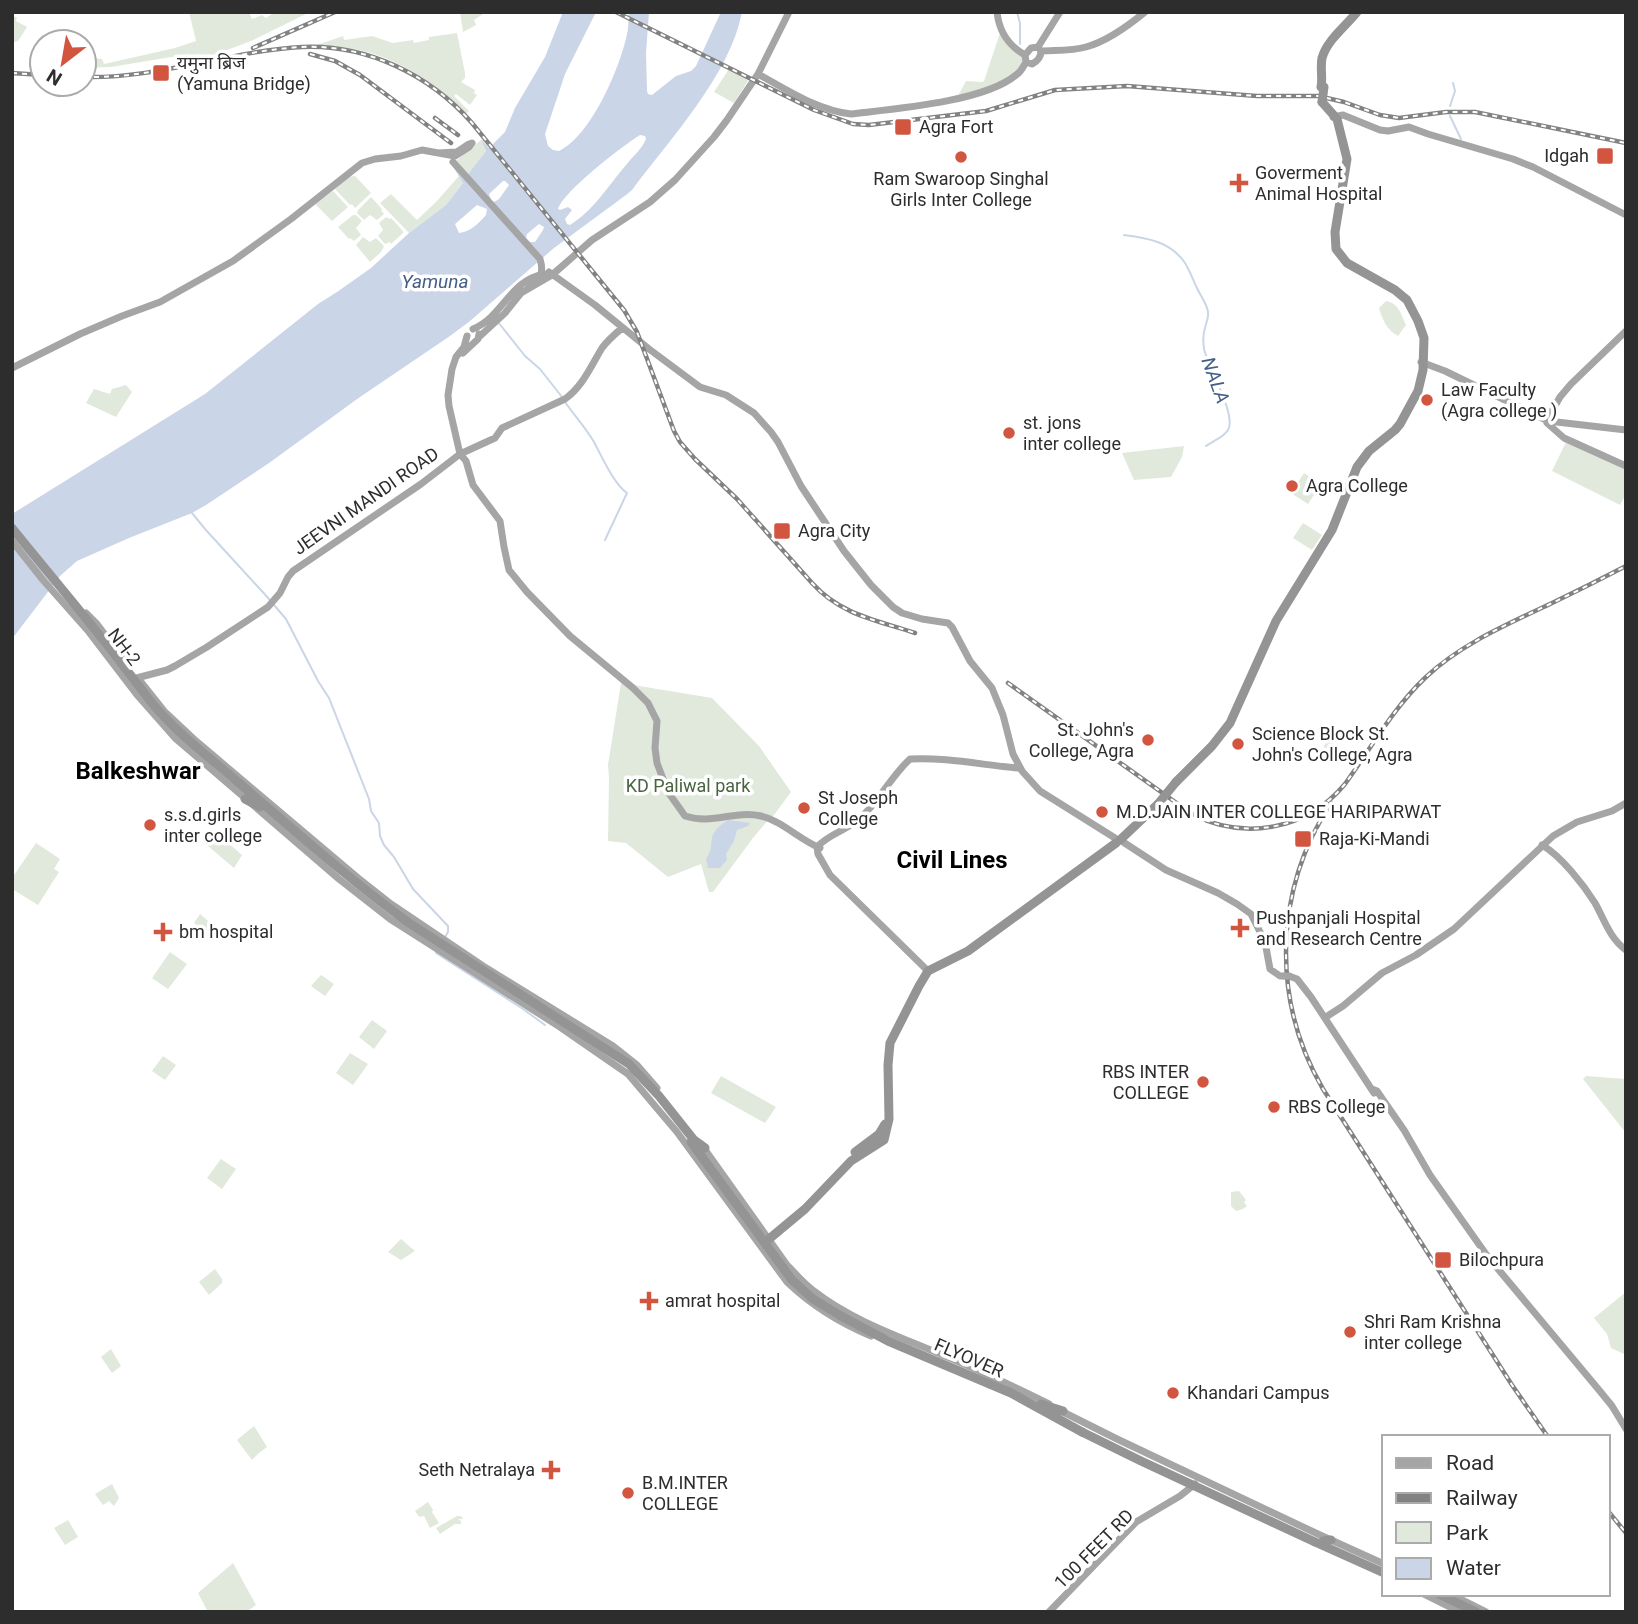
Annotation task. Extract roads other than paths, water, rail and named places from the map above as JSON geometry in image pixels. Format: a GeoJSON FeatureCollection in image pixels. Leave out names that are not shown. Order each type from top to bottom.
{"type":"FeatureCollection","features":[{"type":"Feature","properties":{"kind":"highway"},"geometry":{"type":"LineString","coordinates":[[767,1237],[805,1209],[869,1145],[882,1143],[889,1119],[890,1043],[925,967],[968,951],[1130,832],[1175,781],[1212,746],[1230,723],[1276,621],[1332,530],[1357,467],[1369,450],[1399,419],[1416,389],[1425,365],[1420,334],[1405,302],[1391,291],[1342,264],[1334,251],[1332,235],[1345,163],[1340,138],[1323,87],[1321,64],[1324,52],[1337,34],[1359,12]]}},
{"type":"Feature","properties":{"kind":"highway"},"geometry":{"type":"LineString","coordinates":[[12,528],[84,619]]}},
{"type":"Feature","properties":{"kind":"highway"},"geometry":{"type":"LineString","coordinates":[[12,534],[84,619]]}},
{"type":"Feature","properties":{"kind":"highway","name":"NH-2"},"geometry":{"type":"LineString","coordinates":[[84,619],[138,685]]}},
{"type":"Feature","properties":{"kind":"highway"},"geometry":{"type":"LineString","coordinates":[[138,685],[178,735],[269,808],[370,897]]}},
{"type":"Feature","properties":{"kind":"highway"},"geometry":{"type":"LineString","coordinates":[[138,685],[149,701],[174,726],[285,822]]}},
{"type":"Feature","properties":{"kind":"highway"},"geometry":{"type":"LineString","coordinates":[[201,754],[209,767]]}},
{"type":"Feature","properties":{"kind":"highway"},"geometry":{"type":"LineString","coordinates":[[245,799],[269,808],[370,897]]}},
{"type":"Feature","properties":{"kind":"highway"},"geometry":{"type":"LineString","coordinates":[[1118,841],[1157,803]]}},
{"type":"Feature","properties":{"kind":"highway","name":"FLYOVER"},"geometry":{"type":"LineString","coordinates":[[370,897],[627,1065],[692,1141],[792,1280],[813,1299],[914,1347]]}},
{"type":"Feature","properties":{"kind":"highway","name":"FLYOVER"},"geometry":{"type":"LineString","coordinates":[[692,1141],[703,1149],[789,1272],[812,1294],[841,1313],[888,1340],[1011,1393],[1141,1461],[1326,1541]]}},
{"type":"Feature","properties":{"kind":"highway"},"geometry":{"type":"LineString","coordinates":[[905,1340],[914,1347],[1045,1406],[1060,1418]]}},
{"type":"Feature","properties":{"kind":"highway","name":"FLYOVER"},"geometry":{"type":"LineString","coordinates":[[1045,1406],[1093,1433],[1326,1541],[1382,1570]]}},
{"type":"Feature","properties":{"kind":"highway"},"geometry":{"type":"LineString","coordinates":[[1326,1541],[1331,1552],[1364,1567]]}},
{"type":"Feature","properties":{"kind":"highway"},"geometry":{"type":"LineString","coordinates":[[1435,1596],[1467,1612]]}},
{"type":"Feature","properties":{"kind":"highway"},"geometry":{"type":"LineString","coordinates":[[1443,1596],[1476,1612]]}},
{"type":"Feature","properties":{"kind":"main road"},"geometry":{"type":"LineString","coordinates":[[496,319],[509,295],[526,280],[550,273],[669,186],[723,125],[758,75],[787,12]]}},
{"type":"Feature","properties":{"kind":"main road"},"geometry":{"type":"LineString","coordinates":[[550,273],[588,240],[663,188],[710,138],[753,76],[787,12]]}},
{"type":"Feature","properties":{"kind":"main road"},"geometry":{"type":"LineString","coordinates":[[998,12],[999,26],[1005,36],[1032,64],[1041,55],[1040,49],[1060,12]]}},
{"type":"Feature","properties":{"kind":"main road"},"geometry":{"type":"LineString","coordinates":[[758,75],[818,106],[851,114],[946,101],[992,89],[1017,75],[1031,48],[1069,50],[1095,44],[1118,32],[1144,12]]}},
{"type":"Feature","properties":{"kind":"main road"},"geometry":{"type":"LineString","coordinates":[[1331,111],[1374,129],[1388,131],[1409,127],[1505,156],[1533,167],[1626,215]]}},
{"type":"Feature","properties":{"kind":"main road"},"geometry":{"type":"LineString","coordinates":[[12,366],[80,334],[160,302],[222,268],[291,219],[362,163],[422,150],[444,152],[452,157],[542,265],[537,282],[518,291],[496,319],[463,348],[454,361],[450,377],[448,396],[460,454],[466,461],[473,485],[500,521],[509,570],[570,636],[648,703],[657,721],[657,762],[668,792],[685,816],[704,820],[749,815],[762,817],[770,819],[818,848],[831,872],[925,967]]}},
{"type":"Feature","properties":{"kind":"main road"},"geometry":{"type":"LineString","coordinates":[[452,157],[462,151]]}},
{"type":"Feature","properties":{"kind":"main road"},"geometry":{"type":"LineString","coordinates":[[550,273],[595,304],[700,387],[726,394],[754,413],[771,432],[801,486],[858,570],[897,610],[917,618],[950,624],[970,661],[992,688],[1019,769],[1044,797],[1153,864],[1221,895],[1252,915],[1265,942],[1270,969],[1280,976],[1297,979],[1470,1229],[1511,1284],[1612,1406],[1626,1429]]}},
{"type":"Feature","properties":{"kind":"main road","name":"JEEVNI MANDI ROAD"},"geometry":{"type":"LineString","coordinates":[[122,666],[125,680],[138,685],[192,656],[270,606],[293,571],[422,484],[460,454],[495,438],[502,428],[573,393],[604,346],[622,328]]}},
{"type":"Feature","properties":{"kind":"main road"},"geometry":{"type":"LineString","coordinates":[[1547,421],[1571,383],[1626,331]]}},
{"type":"Feature","properties":{"kind":"main road"},"geometry":{"type":"LineString","coordinates":[[1425,365],[1547,421],[1564,436],[1622,462]]}},
{"type":"Feature","properties":{"kind":"main road"},"geometry":{"type":"LineString","coordinates":[[1547,421],[1626,430]]}},
{"type":"Feature","properties":{"kind":"main road"},"geometry":{"type":"LineString","coordinates":[[12,522],[77,606],[84,619]]}},
{"type":"Feature","properties":{"kind":"main road"},"geometry":{"type":"LineString","coordinates":[[12,541],[43,580],[84,619]]}},
{"type":"Feature","properties":{"kind":"main road"},"geometry":{"type":"LineString","coordinates":[[122,666],[175,737],[339,879],[390,919],[628,1074],[677,1132],[787,1282],[801,1295],[859,1331],[1060,1418],[1117,1439],[1326,1541]]}},
{"type":"Feature","properties":{"kind":"main road"},"geometry":{"type":"LineString","coordinates":[[138,685],[269,808],[391,904],[631,1060],[703,1149],[788,1265],[841,1313],[997,1379],[1090,1440],[1364,1567],[1382,1571]]}},
{"type":"Feature","properties":{"kind":"main road"},"geometry":{"type":"LineString","coordinates":[[818,848],[856,825],[911,761],[1019,769]]}},
{"type":"Feature","properties":{"kind":"main road"},"geometry":{"type":"LineString","coordinates":[[1325,1016],[1343,1006],[1382,973],[1420,953],[1454,929],[1542,845],[1569,826],[1612,811],[1626,803]]}},
{"type":"Feature","properties":{"kind":"main road"},"geometry":{"type":"LineString","coordinates":[[1542,845],[1551,851],[1587,892],[1617,943],[1626,950]]}},
{"type":"Feature","properties":{"kind":"main road"},"geometry":{"type":"LineString","coordinates":[[751,1234],[767,1237]]}},
{"type":"Feature","properties":{"kind":"main road"},"geometry":{"type":"LineString","coordinates":[[765,1253],[767,1237]]}},
{"type":"Feature","properties":{"kind":"main road"},"geometry":{"type":"LineString","coordinates":[[1511,1284],[1555,1331],[1626,1423]]}},
{"type":"Feature","properties":{"kind":"main road"},"geometry":{"type":"LineString","coordinates":[[1051,1612],[1136,1522],[1193,1489],[1203,1479]]}},
{"type":"Feature","properties":{"kind":"main road"},"geometry":{"type":"LineString","coordinates":[[1428,1596],[1460,1612]]}},
{"type":"Feature","properties":{"kind":"main road"},"geometry":{"type":"LineString","coordinates":[[1454,1596],[1486,1612]]}},
{"type":"Feature","properties":{"kind":"water","name":"Yamuna"},"geometry":{"type":"Polygon","coordinates":[[[563,12],[596,12],[565,74],[545,134],[548,146],[559,151],[582,131],[602,100],[618,65],[628,31],[629,12],[649,12],[647,91],[652,95],[676,76],[691,71],[696,66],[721,12],[742,12],[735,36],[712,83],[632,190],[554,248],[470,321],[269,463],[192,513],[77,561],[60,576],[12,639],[12,514],[205,394],[318,304],[371,268],[409,233],[446,205],[463,183],[452,165],[466,177],[486,151],[481,140],[489,148],[505,132],[515,108],[545,57],[563,12]],[[640,135],[594,169],[563,201],[558,209],[568,207],[572,210],[565,219],[567,224],[579,219],[594,205],[646,139],[640,135]],[[503,181],[489,194],[494,202],[509,185],[503,181]],[[477,205],[455,224],[459,233],[467,231],[486,215],[487,209],[477,205]],[[539,224],[526,238],[530,242],[535,242],[544,227],[539,224]]]}},
{"type":"Feature","properties":{"kind":"water"},"geometry":{"type":"Polygon","coordinates":[[[728,820],[750,823],[737,830],[726,854],[727,860],[720,868],[708,868],[706,859],[713,835],[728,820]]]}},
{"type":"Feature","properties":{"kind":"waterway"},"geometry":{"type":"LineString","coordinates":[[1017,12],[1020,44]]}},
{"type":"Feature","properties":{"kind":"waterway"},"geometry":{"type":"LineString","coordinates":[[1450,106],[1455,91],[1453,83]]}},
{"type":"Feature","properties":{"kind":"waterway"},"geometry":{"type":"LineString","coordinates":[[1450,116],[1461,139]]}},
{"type":"Feature","properties":{"kind":"waterway","name":"NALA"},"geometry":{"type":"LineString","coordinates":[[1124,235],[1150,240],[1173,250],[1185,263],[1206,306],[1208,314],[1204,349],[1230,423],[1224,435],[1206,446]]}},
{"type":"Feature","properties":{"kind":"waterway"},"geometry":{"type":"LineString","coordinates":[[498,322],[562,397]]}},
{"type":"Feature","properties":{"kind":"waterway"},"geometry":{"type":"LineString","coordinates":[[565,402],[591,437],[613,477],[627,493],[605,540]]}},
{"type":"Feature","properties":{"kind":"waterway"},"geometry":{"type":"LineString","coordinates":[[192,513],[270,600]]}},
{"type":"Feature","properties":{"kind":"waterway"},"geometry":{"type":"LineString","coordinates":[[274,605],[286,619],[329,698],[369,799],[371,811],[379,823],[384,845],[413,889],[448,926],[445,937]]}},
{"type":"Feature","properties":{"kind":"waterway"},"geometry":{"type":"LineString","coordinates":[[436,952],[545,1025]]}},
{"type":"Feature","properties":{"kind":"railway"},"geometry":{"type":"LineString","coordinates":[[253,48],[335,12]]}},
{"type":"Feature","properties":{"kind":"railway"},"geometry":{"type":"LineString","coordinates":[[616,12],[814,110],[853,124],[869,125],[986,111],[1055,90],[1127,86],[1257,96],[1318,96],[1399,118],[1446,112],[1475,112],[1626,143]]}},
{"type":"Feature","properties":{"kind":"railway"},"geometry":{"type":"LineString","coordinates":[[98,76],[139,74],[275,50],[326,47],[373,57],[396,66],[437,90],[472,123],[624,310],[637,332],[680,442],[737,499],[823,594],[860,615],[915,633]]}},
{"type":"Feature","properties":{"kind":"railway"},"geometry":{"type":"LineString","coordinates":[[310,54],[335,61],[360,75],[451,143]]}},
{"type":"Feature","properties":{"kind":"railway"},"geometry":{"type":"LineString","coordinates":[[12,73],[28,74]]}},
{"type":"Feature","properties":{"kind":"railway"},"geometry":{"type":"LineString","coordinates":[[435,118],[458,135]]}},
{"type":"Feature","properties":{"kind":"railway"},"geometry":{"type":"LineString","coordinates":[[1008,683],[1192,814],[1232,827],[1253,829],[1274,826],[1294,821],[1330,800],[1345,784],[1403,702],[1440,665],[1485,636],[1626,566]]}},
{"type":"Feature","properties":{"kind":"railway"},"geometry":{"type":"LineString","coordinates":[[1331,803],[1312,837],[1298,872],[1286,945],[1294,1019],[1306,1055],[1323,1089],[1547,1435]]}},
{"type":"Feature","properties":{"kind":"railway"},"geometry":{"type":"LineString","coordinates":[[1610,1513],[1626,1533]]}},
{"type":"Feature","properties":{"kind":"place","name":"यमुना ब्रिज (Yamuna Bridge)"},"geometry":{"type":"Point","coordinates":[161,73]}},
{"type":"Feature","properties":{"kind":"place","name":"Agra Fort"},"geometry":{"type":"Point","coordinates":[903,127]}},
{"type":"Feature","properties":{"kind":"place","name":"Idgah"},"geometry":{"type":"Point","coordinates":[1605,156]}},
{"type":"Feature","properties":{"kind":"place","name":"Ram Swaroop Singhal Girls Inter College"},"geometry":{"type":"Point","coordinates":[961,157]}},
{"type":"Feature","properties":{"kind":"place","name":"Goverment Animal Hospital"},"geometry":{"type":"Point","coordinates":[1239,183]}},
{"type":"Feature","properties":{"kind":"place","name":"Law Faculty (Agra college )"},"geometry":{"type":"Point","coordinates":[1427,400]}},
{"type":"Feature","properties":{"kind":"place","name":"st. jons inter college"},"geometry":{"type":"Point","coordinates":[1009,433]}},
{"type":"Feature","properties":{"kind":"place","name":"Agra College"},"geometry":{"type":"Point","coordinates":[1292,486]}},
{"type":"Feature","properties":{"kind":"place","name":"Agra City"},"geometry":{"type":"Point","coordinates":[782,531]}},
{"type":"Feature","properties":{"kind":"place","name":"St. John's College, Agra"},"geometry":{"type":"Point","coordinates":[1148,740]}},
{"type":"Feature","properties":{"kind":"place","name":"Science Block St. John's College, Agra"},"geometry":{"type":"Point","coordinates":[1238,744]}},
{"type":"Feature","properties":{"kind":"place","name":"St Joseph College"},"geometry":{"type":"Point","coordinates":[804,808]}},
{"type":"Feature","properties":{"kind":"place","name":"M.D.JAIN INTER COLLEGE HARIPARWAT"},"geometry":{"type":"Point","coordinates":[1102,812]}},
{"type":"Feature","properties":{"kind":"place","name":"s.s.d.girls inter college"},"geometry":{"type":"Point","coordinates":[150,825]}},
{"type":"Feature","properties":{"kind":"place","name":"Raja-Ki-Mandi"},"geometry":{"type":"Point","coordinates":[1303,839]}},
{"type":"Feature","properties":{"kind":"place","name":"Pushpanjali Hospital and Research Centre"},"geometry":{"type":"Point","coordinates":[1240,928]}},
{"type":"Feature","properties":{"kind":"place","name":"bm hospital"},"geometry":{"type":"Point","coordinates":[163,932]}},
{"type":"Feature","properties":{"kind":"place","name":"RBS INTER COLLEGE"},"geometry":{"type":"Point","coordinates":[1203,1082]}},
{"type":"Feature","properties":{"kind":"place","name":"RBS College"},"geometry":{"type":"Point","coordinates":[1274,1107]}},
{"type":"Feature","properties":{"kind":"place","name":"Bilochpura"},"geometry":{"type":"Point","coordinates":[1443,1260]}},
{"type":"Feature","properties":{"kind":"place","name":"amrat hospital"},"geometry":{"type":"Point","coordinates":[649,1301]}},
{"type":"Feature","properties":{"kind":"place","name":"Shri Ram Krishna inter college"},"geometry":{"type":"Point","coordinates":[1350,1332]}},
{"type":"Feature","properties":{"kind":"place","name":"Khandari Campus"},"geometry":{"type":"Point","coordinates":[1173,1393]}},
{"type":"Feature","properties":{"kind":"place","name":"Seth Netralaya"},"geometry":{"type":"Point","coordinates":[551,1470]}},
{"type":"Feature","properties":{"kind":"place","name":"B.M.INTER COLLEGE"},"geometry":{"type":"Point","coordinates":[628,1493]}},
{"type":"Feature","properties":{"kind":"district","name":"Balkeshwar"},"geometry":{"type":"Point","coordinates":[138,771]}},
{"type":"Feature","properties":{"kind":"district","name":"Civil Lines"},"geometry":{"type":"Point","coordinates":[952,860]}},
{"type":"Feature","properties":{"kind":"park label","name":"KD Paliwal park"},"geometry":{"type":"Point","coordinates":[688,786]}}]}
